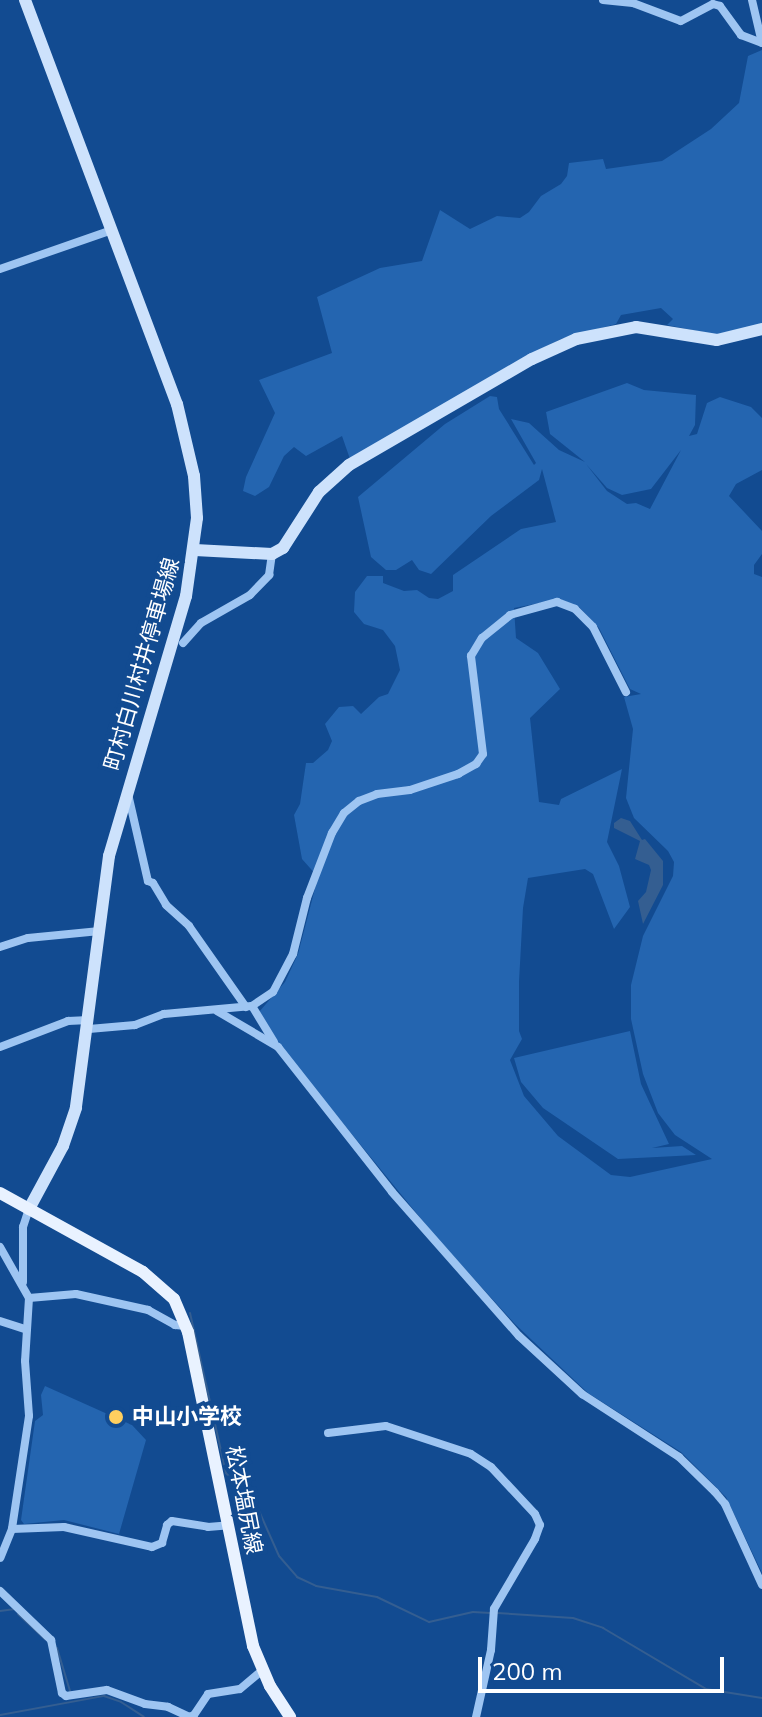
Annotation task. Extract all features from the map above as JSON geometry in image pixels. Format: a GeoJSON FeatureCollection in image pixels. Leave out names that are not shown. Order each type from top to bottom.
{"type":"FeatureCollection","features":[{"type":"Feature","properties":{"kind":"main road","name":"町村白川村井停車場線"},"geometry":{"type":"LineString","coordinates":[[25,0],[183,425],[194,476],[195,550],[186,596],[109,856],[76,1108],[63,1146],[29,1209]]}},
{"type":"Feature","properties":{"kind":"main road"},"geometry":{"type":"LineString","coordinates":[[195,550],[272,554],[283,548],[319,492],[349,465],[554,347],[595,332],[636,327],[717,340],[762,329]]}},
{"type":"Feature","properties":{"kind":"main road","name":"松本塩尻線"},"geometry":{"type":"LineString","coordinates":[[0,1193],[164,1287],[174,1299],[186,1326],[247,1620],[263,1670],[290,1717]]}},
{"type":"Feature","properties":{"kind":"street"},"geometry":{"type":"LineString","coordinates":[[603,0],[633,3],[681,21],[713,4],[720,6],[741,35],[762,43]]}},
{"type":"Feature","properties":{"kind":"street"},"geometry":{"type":"LineString","coordinates":[[752,0],[762,43]]}},
{"type":"Feature","properties":{"kind":"street"},"geometry":{"type":"LineString","coordinates":[[0,269],[112,230]]}},
{"type":"Feature","properties":{"kind":"street"},"geometry":{"type":"LineString","coordinates":[[183,643],[201,623],[250,595],[269,575],[272,554]]}},
{"type":"Feature","properties":{"kind":"street"},"geometry":{"type":"LineString","coordinates":[[0,1047],[68,1021],[89,1025],[135,1025],[164,1014],[249,1006],[273,992],[293,954],[307,898],[332,833],[344,813],[359,801],[377,794],[410,790],[458,774],[476,764],[483,754],[471,656],[498,623],[544,604],[557,602],[575,609],[593,627],[626,692]]}},
{"type":"Feature","properties":{"kind":"street"},"geometry":{"type":"LineString","coordinates":[[127,787],[148,881],[153,883],[166,905],[189,926],[278,1047],[392,1192],[519,1336],[582,1394],[679,1457],[715,1492],[725,1504],[762,1585]]}},
{"type":"Feature","properties":{"kind":"street"},"geometry":{"type":"LineString","coordinates":[[0,947],[28,938],[100,931]]}},
{"type":"Feature","properties":{"kind":"street"},"geometry":{"type":"LineString","coordinates":[[216,1011],[278,1047]]}},
{"type":"Feature","properties":{"kind":"street"},"geometry":{"type":"LineString","coordinates":[[23,1283],[23,1227],[29,1209]]}},
{"type":"Feature","properties":{"kind":"street"},"geometry":{"type":"LineString","coordinates":[[0,1247],[29,1298],[25,1361],[29,1416],[12,1529],[0,1558]]}},
{"type":"Feature","properties":{"kind":"street"},"geometry":{"type":"LineString","coordinates":[[29,1298],[76,1294],[148,1310],[175,1325],[186,1326]]}},
{"type":"Feature","properties":{"kind":"street"},"geometry":{"type":"LineString","coordinates":[[0,1321],[27,1330]]}},
{"type":"Feature","properties":{"kind":"street"},"geometry":{"type":"LineString","coordinates":[[328,1433],[386,1426],[471,1454],[491,1467],[535,1514],[540,1525],[535,1539],[494,1609],[491,1650],[476,1717]]}},
{"type":"Feature","properties":{"kind":"street"},"geometry":{"type":"LineString","coordinates":[[12,1529],[64,1527],[152,1547],[162,1543],[167,1525],[172,1521],[208,1527],[229,1525]]}},
{"type":"Feature","properties":{"kind":"street"},"geometry":{"type":"LineString","coordinates":[[0,1591],[51,1640],[62,1693],[66,1696],[107,1690],[145,1704],[168,1707],[189,1717],[208,1694],[240,1689],[263,1670]]}},
{"type":"Feature","properties":{"kind":"shaded area"},"geometry":{"type":"Polygon","coordinates":[[[762,50],[762,325],[717,335],[667,325],[673,319],[661,308],[621,315],[616,324],[561,339],[521,359],[350,459],[342,436],[306,456],[294,447],[284,456],[269,487],[255,496],[243,491],[246,477],[275,413],[259,380],[332,353],[317,297],[380,268],[422,261],[440,210],[470,229],[497,216],[520,218],[541,196],[561,184],[567,176],[569,163],[603,159],[606,169],[662,161],[711,129],[739,103],[748,56],[762,50]]]}},
{"type":"Feature","properties":{"kind":"shaded area"},"geometry":{"type":"Polygon","coordinates":[[[627,383],[644,390],[696,395],[695,425],[689,436],[697,434],[707,403],[720,397],[751,407],[762,418],[762,470],[736,484],[729,496],[762,531],[762,554],[754,565],[754,574],[762,577],[762,1573],[726,1497],[681,1452],[588,1393],[515,1324],[436,1237],[283,1050],[259,1012],[285,982],[298,954],[318,877],[302,859],[294,815],[300,804],[306,763],[313,763],[328,750],[332,741],[325,724],[339,707],[353,706],[361,714],[379,697],[388,694],[400,670],[395,646],[383,630],[364,624],[354,612],[355,592],[367,576],[383,576],[383,583],[404,591],[417,590],[429,598],[438,599],[453,591],[453,575],[521,529],[556,522],[542,469],[539,480],[491,516],[431,574],[419,570],[412,560],[396,570],[386,570],[371,557],[358,497],[445,424],[490,396],[497,397],[499,409],[534,465],[536,463],[511,419],[529,423],[559,450],[585,462],[550,434],[546,412],[627,383]],[[681,450],[651,489],[622,495],[607,488],[586,464],[607,491],[627,504],[636,503],[650,509],[681,450]],[[560,599],[514,608],[516,638],[538,653],[560,689],[530,718],[539,802],[559,805],[561,799],[622,769],[607,842],[619,866],[630,907],[614,929],[593,874],[585,869],[528,878],[519,982],[519,1031],[522,1039],[510,1060],[524,1096],[558,1136],[611,1175],[630,1177],[712,1159],[675,1135],[658,1113],[643,1074],[631,1019],[631,985],[643,936],[673,876],[674,862],[668,851],[634,818],[626,798],[633,729],[624,697],[641,694],[630,689],[599,628],[579,607],[560,599]]]}},
{"type":"Feature","properties":{"kind":"shaded area"},"geometry":{"type":"Polygon","coordinates":[[[621,818],[630,821],[642,840],[645,839],[663,861],[663,885],[643,924],[638,901],[646,892],[651,870],[649,865],[635,859],[640,841],[614,828],[614,823],[621,818]]]}},
{"type":"Feature","properties":{"kind":"shaded area"},"geometry":{"type":"Polygon","coordinates":[[[630,1031],[641,1084],[669,1144],[652,1148],[682,1146],[696,1155],[618,1159],[543,1108],[521,1082],[514,1058],[630,1031]]]}},
{"type":"Feature","properties":{"kind":"shaded area"},"geometry":{"type":"Polygon","coordinates":[[[45,1386],[132,1425],[146,1440],[119,1534],[64,1520],[24,1524],[21,1520],[35,1421],[43,1415],[41,1395],[45,1386]]]}},
{"type":"Feature","properties":{"kind":"waterway"},"geometry":{"type":"LineString","coordinates":[[190,1313],[226,1473],[259,1511],[279,1556],[297,1577],[316,1586],[377,1597],[429,1622],[473,1612],[490,1613]]}},
{"type":"Feature","properties":{"kind":"waterway"},"geometry":{"type":"LineString","coordinates":[[0,1611],[15,1609]]}},
{"type":"Feature","properties":{"kind":"waterway"},"geometry":{"type":"LineString","coordinates":[[497,1613],[573,1618],[603,1628],[706,1689],[762,1698]]}},
{"type":"Feature","properties":{"kind":"waterway"},"geometry":{"type":"LineString","coordinates":[[18,1614],[45,1639]]}},
{"type":"Feature","properties":{"kind":"waterway"},"geometry":{"type":"LineString","coordinates":[[57,1648],[70,1691]]}},
{"type":"Feature","properties":{"kind":"waterway"},"geometry":{"type":"LineString","coordinates":[[0,1715],[104,1696],[121,1702],[144,1717]]}},
{"type":"Feature","properties":{"kind":"place","name":"中山小学校"},"geometry":{"type":"Point","coordinates":[116,1417]}}]}
